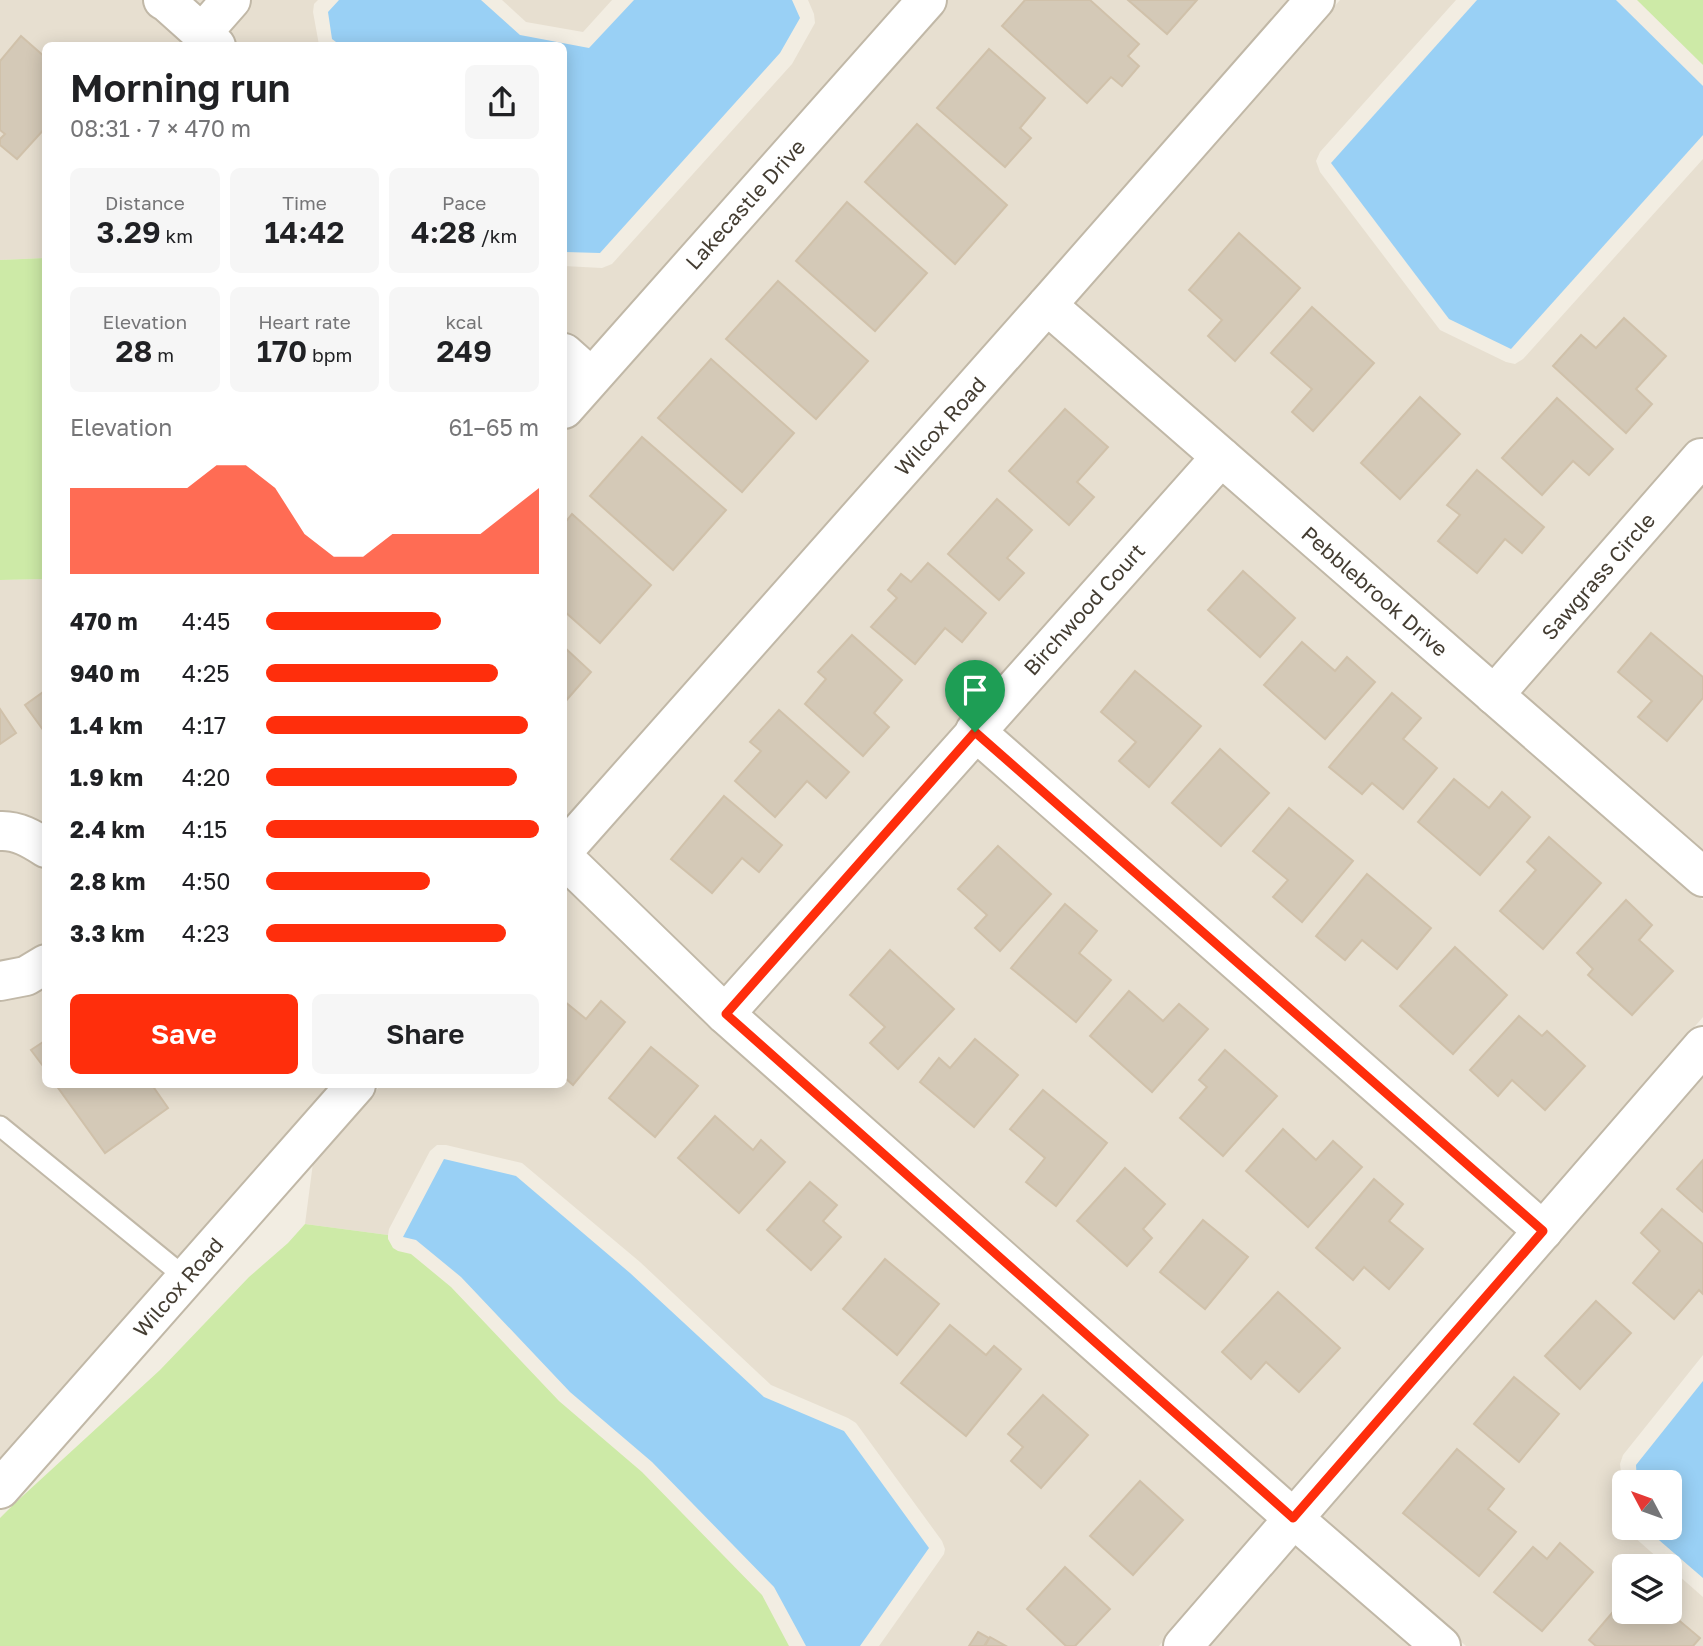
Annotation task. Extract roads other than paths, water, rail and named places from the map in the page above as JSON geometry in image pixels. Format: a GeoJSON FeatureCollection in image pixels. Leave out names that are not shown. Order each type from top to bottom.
{"type":"FeatureCollection","features":[{"type":"Feature","properties":{"kind":"street"},"geometry":{"type":"LineString","coordinates":[[163,0],[209,39],[231,0]]}},
{"type":"Feature","properties":{"kind":"street","name":"Lakecastle Drive"},"geometry":{"type":"LineString","coordinates":[[567,399],[577,365],[927,0]]}},
{"type":"Feature","properties":{"kind":"street","name":"Wilcox Road"},"geometry":{"type":"LineString","coordinates":[[567,847],[1315,0]]}},
{"type":"Feature","properties":{"kind":"street","name":"Pebblebrook Drive"},"geometry":{"type":"LineString","coordinates":[[1047,305],[1703,877]]}},
{"type":"Feature","properties":{"kind":"street","name":"Birchwood Court"},"geometry":{"type":"LineString","coordinates":[[726,1014],[1221,457]]}},
{"type":"Feature","properties":{"kind":"street","name":"Sawgrass Circle"},"geometry":{"type":"LineString","coordinates":[[1494,695],[1703,458]]}},
{"type":"Feature","properties":{"kind":"street"},"geometry":{"type":"LineString","coordinates":[[975,732],[1543,1231]]}},
{"type":"Feature","properties":{"kind":"street"},"geometry":{"type":"LineString","coordinates":[[0,831],[31,838],[42,845]]}},
{"type":"Feature","properties":{"kind":"street"},"geometry":{"type":"LineString","coordinates":[[567,861],[726,1014],[1293,1518],[1441,1646]]}},
{"type":"Feature","properties":{"kind":"street"},"geometry":{"type":"LineString","coordinates":[[0,981],[26,976],[42,966]]}},
{"type":"Feature","properties":{"kind":"street"},"geometry":{"type":"LineString","coordinates":[[1183,1646],[1703,1046]]}},
{"type":"Feature","properties":{"kind":"street","name":"Wilcox Road"},"geometry":{"type":"LineString","coordinates":[[0,1489],[353,1088]]}},
{"type":"Feature","properties":{"kind":"lane"},"geometry":{"type":"LineString","coordinates":[[0,1126],[186,1278]]}},
{"type":"Feature","properties":{"kind":"water"},"geometry":{"type":"Polygon","coordinates":[[[339,0],[481,0],[520,35],[557,42],[336,42],[332,39],[328,12],[339,0]]]}},
{"type":"Feature","properties":{"kind":"water"},"geometry":{"type":"Polygon","coordinates":[[[634,0],[792,0],[800,18],[780,53],[600,253],[567,252],[567,44],[589,48],[634,0]]]}},
{"type":"Feature","properties":{"kind":"water"},"geometry":{"type":"Polygon","coordinates":[[[1477,0],[1616,0],[1703,86],[1703,135],[1511,349],[1449,319],[1331,163],[1477,0]]]}},
{"type":"Feature","properties":{"kind":"water"},"geometry":{"type":"Polygon","coordinates":[[[444,1159],[516,1176],[630,1273],[764,1397],[844,1431],[929,1548],[860,1646],[806,1646],[774,1587],[652,1462],[570,1392],[461,1277],[416,1240],[403,1237],[444,1159]]]}},
{"type":"Feature","properties":{"kind":"water"},"geometry":{"type":"Polygon","coordinates":[[[1703,1381],[1703,1578],[1682,1560],[1682,1554],[1675,1554],[1659,1540],[1682,1540],[1682,1470],[1636,1470],[1636,1465],[1703,1381]]]}}]}
